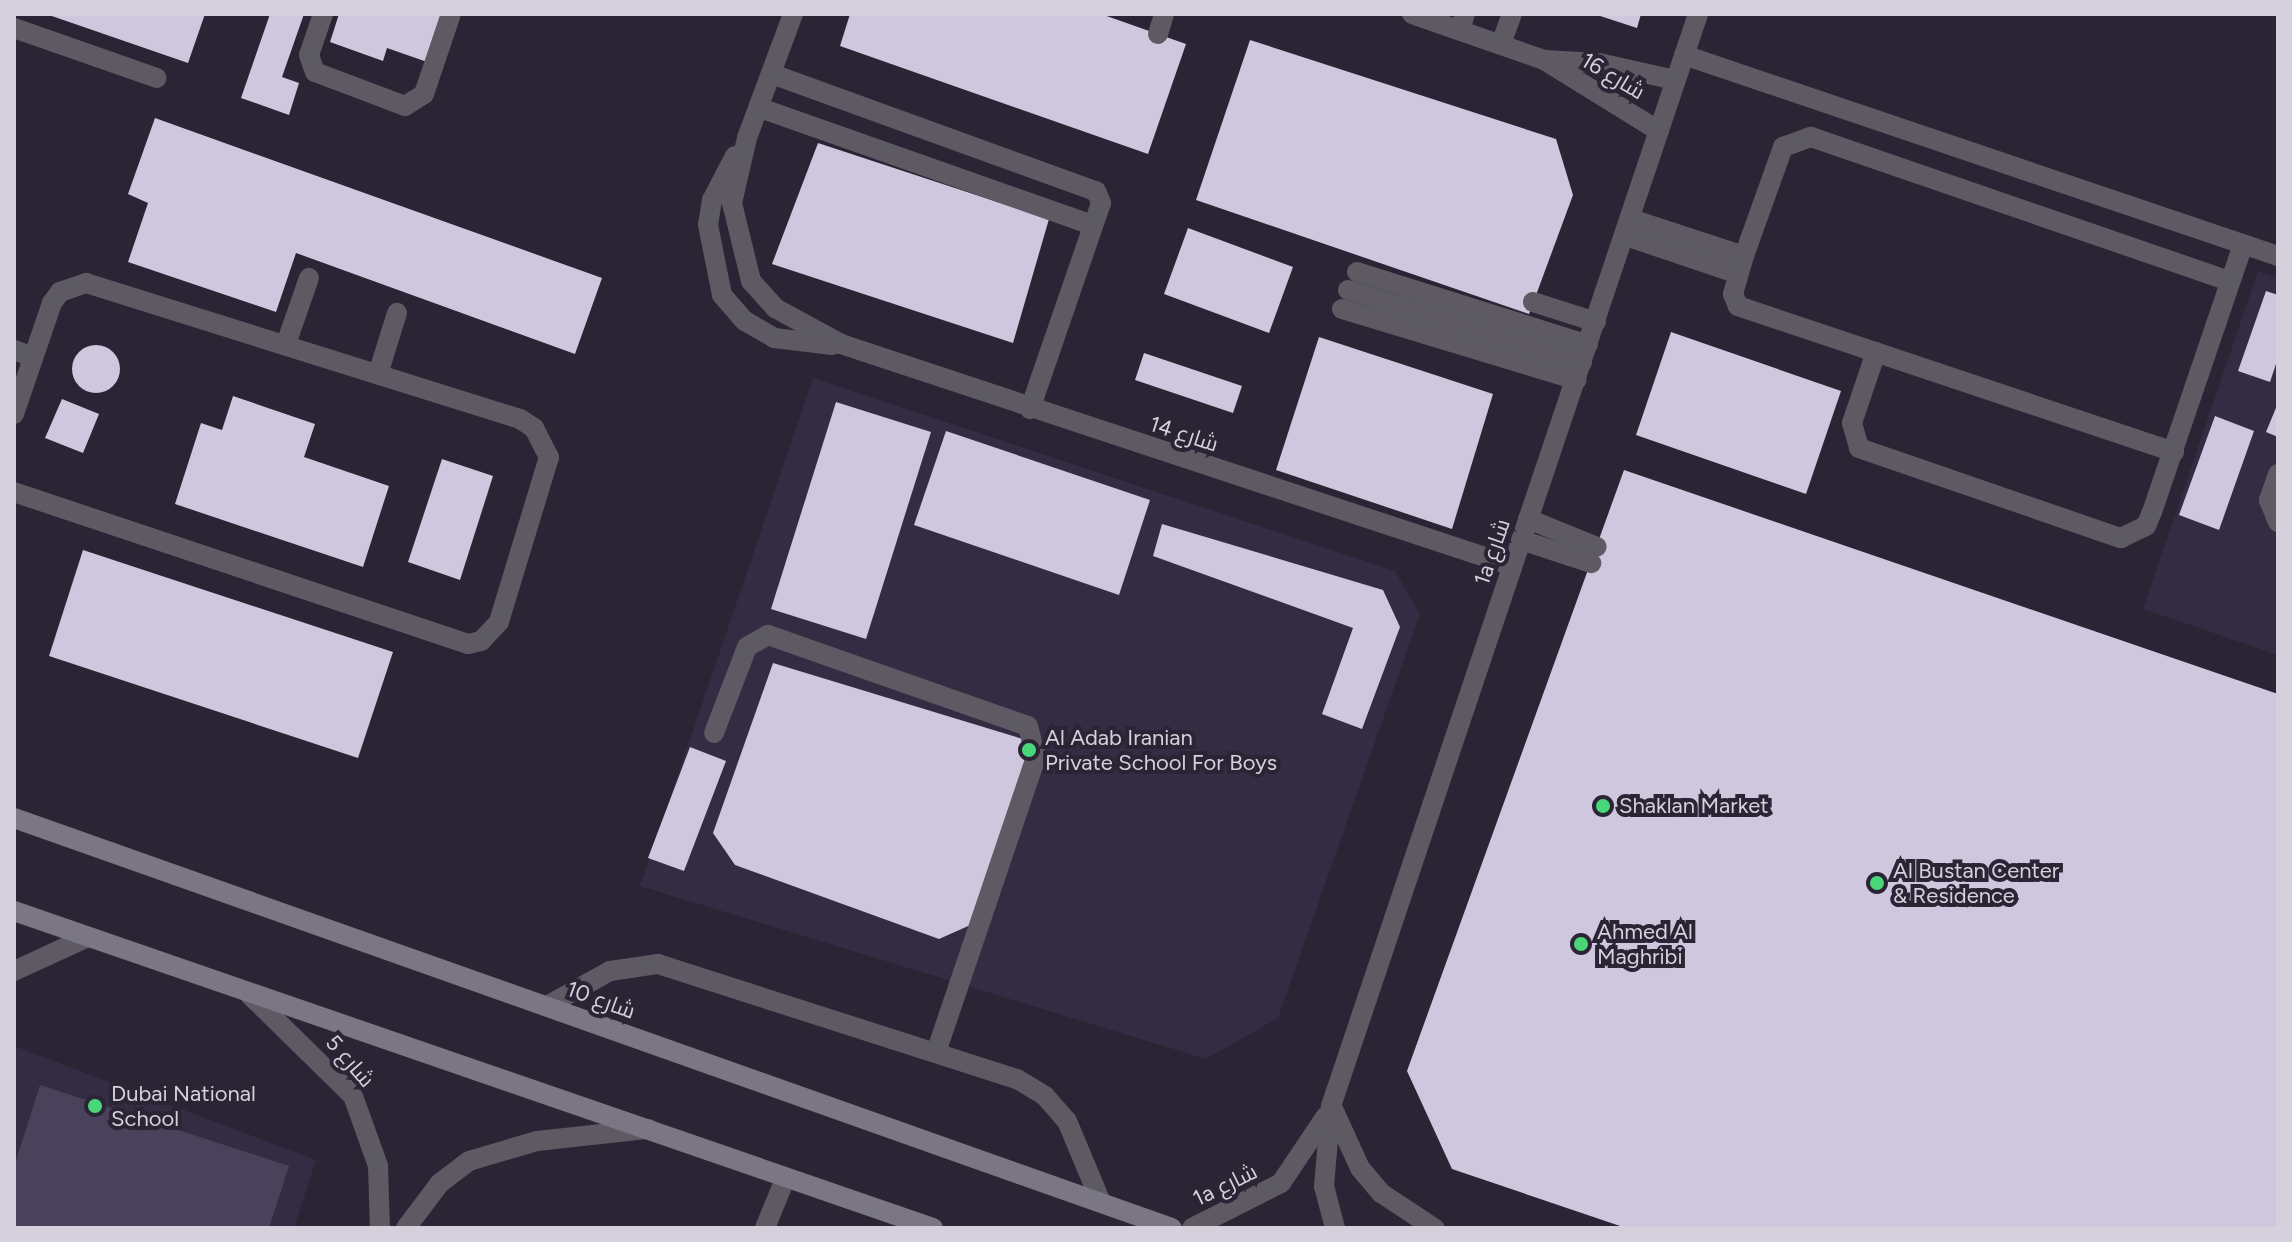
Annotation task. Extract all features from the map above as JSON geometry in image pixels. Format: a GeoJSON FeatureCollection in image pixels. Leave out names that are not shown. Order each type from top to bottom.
{"type":"FeatureCollection","features":[{"type":"Feature","properties":{"kind":"street"},"geometry":{"type":"LineString","coordinates":[[323,14],[309,55],[315,72],[405,106],[424,94],[451,14]]}},
{"type":"Feature","properties":{"kind":"street","name":"شارع 14"},"geometry":{"type":"LineString","coordinates":[[793,14],[747,138],[712,200],[708,250],[713,276],[745,321],[774,338],[841,344]]}},
{"type":"Feature","properties":{"kind":"street"},"geometry":{"type":"LineString","coordinates":[[1158,34],[1164,14]]}},
{"type":"Feature","properties":{"kind":"street","name":"شارع 16"},"geometry":{"type":"LineString","coordinates":[[1412,14],[1462,22],[1501,44],[1544,60],[1659,131]]}},
{"type":"Feature","properties":{"kind":"street"},"geometry":{"type":"LineString","coordinates":[[1501,44],[1512,14]]}},
{"type":"Feature","properties":{"kind":"street","name":"1a شارع"},"geometry":{"type":"LineString","coordinates":[[1335,1228],[1324,1186],[1331,1106],[1698,14]]}},
{"type":"Feature","properties":{"kind":"street"},"geometry":{"type":"LineString","coordinates":[[14,28],[157,78]]}},
{"type":"Feature","properties":{"kind":"street"},"geometry":{"type":"LineString","coordinates":[[1684,55],[2278,256]]}},
{"type":"Feature","properties":{"kind":"street","name":"شارع 16"},"geometry":{"type":"LineString","coordinates":[[1544,60],[1599,63],[1675,80]]}},
{"type":"Feature","properties":{"kind":"street"},"geometry":{"type":"LineString","coordinates":[[772,74],[1091,188],[1101,203],[1030,409]]}},
{"type":"Feature","properties":{"kind":"street"},"geometry":{"type":"LineString","coordinates":[[760,108],[1093,225]]}},
{"type":"Feature","properties":{"kind":"street"},"geometry":{"type":"LineString","coordinates":[[2174,452],[1738,306],[1733,294],[1741,265],[1783,147],[1811,137],[2230,281]]}},
{"type":"Feature","properties":{"kind":"street","name":"شارع 14"},"geometry":{"type":"LineString","coordinates":[[747,138],[732,203],[751,281],[800,327],[1030,409],[1512,566]]}},
{"type":"Feature","properties":{"kind":"street"},"geometry":{"type":"LineString","coordinates":[[1628,227],[1741,265]]}},
{"type":"Feature","properties":{"kind":"street"},"geometry":{"type":"LineString","coordinates":[[1876,352],[1852,423],[1859,448],[2092,531],[2121,538],[2146,526],[2174,452],[2243,244]]}},
{"type":"Feature","properties":{"kind":"street"},"geometry":{"type":"LineString","coordinates":[[286,344],[309,278]]}},
{"type":"Feature","properties":{"kind":"street"},"geometry":{"type":"LineString","coordinates":[[14,414],[24,353],[52,303],[72,285],[86,283],[520,419],[544,441],[548,474],[499,622],[481,641],[455,642],[14,492]]}},
{"type":"Feature","properties":{"kind":"street"},"geometry":{"type":"LineString","coordinates":[[1582,363],[1349,290],[1582,363]]}},
{"type":"Feature","properties":{"kind":"street"},"geometry":{"type":"LineString","coordinates":[[1533,302],[1596,322]]}},
{"type":"Feature","properties":{"kind":"street"},"geometry":{"type":"LineString","coordinates":[[378,374],[397,313]]}},
{"type":"Feature","properties":{"kind":"street"},"geometry":{"type":"LineString","coordinates":[[2278,474],[2269,500],[2278,522]]}},
{"type":"Feature","properties":{"kind":"street"},"geometry":{"type":"LineString","coordinates":[[1521,540],[1594,555],[1528,519]]}},
{"type":"Feature","properties":{"kind":"street"},"geometry":{"type":"LineString","coordinates":[[714,733],[747,647],[768,635],[1028,726],[1036,757],[936,1052]]}},
{"type":"Feature","properties":{"kind":"street","name":"شارع 10"},"geometry":{"type":"LineString","coordinates":[[14,818],[1172,1228]]}},
{"type":"Feature","properties":{"kind":"street"},"geometry":{"type":"LineString","coordinates":[[14,911],[250,995],[933,1228]]}},
{"type":"Feature","properties":{"kind":"street"},"geometry":{"type":"LineString","coordinates":[[14,971],[88,937]]}},
{"type":"Feature","properties":{"kind":"street"},"geometry":{"type":"LineString","coordinates":[[547,1006],[610,971],[658,964],[1017,1079],[1051,1101],[1074,1135],[1100,1200]]}},
{"type":"Feature","properties":{"kind":"street","name":"شارع 5"},"geometry":{"type":"LineString","coordinates":[[250,995],[353,1096],[378,1166],[380,1228]]}},
{"type":"Feature","properties":{"kind":"street"},"geometry":{"type":"LineString","coordinates":[[1331,1106],[1360,1168],[1407,1214],[1434,1228]]}},
{"type":"Feature","properties":{"kind":"street","name":"1a شارع"},"geometry":{"type":"LineString","coordinates":[[1192,1228],[1281,1183],[1331,1106]]}},
{"type":"Feature","properties":{"kind":"street"},"geometry":{"type":"LineString","coordinates":[[406,1228],[440,1183],[469,1161],[537,1141],[649,1129]]}},
{"type":"Feature","properties":{"kind":"street"},"geometry":{"type":"LineString","coordinates":[[765,1228],[785,1179]]}},
{"type":"Feature","properties":{"kind":"shaded area"},"geometry":{"type":"Polygon","coordinates":[[[2258,271],[2278,278],[2278,655],[2143,609],[2258,271]]]}},
{"type":"Feature","properties":{"kind":"shaded area","name":"Al Adab Iranian Private School For Boys"},"geometry":{"type":"Polygon","coordinates":[[[813,378],[1395,571],[1420,614],[1278,1018],[1206,1059],[640,886],[813,378]]]}},
{"type":"Feature","properties":{"kind":"shaded area","name":"Dubai National School"},"geometry":{"type":"Polygon","coordinates":[[[14,1046],[316,1160],[294,1228],[14,1228],[14,1046]]]}},
{"type":"Feature","properties":{"kind":"shaded area","name":"Dubai National School"},"geometry":{"type":"Polygon","coordinates":[[[40,1085],[289,1166],[269,1228],[14,1228],[14,1167],[40,1085]]]}},
{"type":"Feature","properties":{"kind":"building"},"geometry":{"type":"Polygon","coordinates":[[[46,14],[205,14],[188,63],[46,14]]]}},
{"type":"Feature","properties":{"kind":"building"},"geometry":{"type":"Polygon","coordinates":[[[270,14],[304,14],[282,77],[299,83],[289,115],[241,98],[270,14]]]}},
{"type":"Feature","properties":{"kind":"building"},"geometry":{"type":"Polygon","coordinates":[[[339,14],[447,14],[430,63],[387,48],[383,61],[330,42],[339,14]]]}},
{"type":"Feature","properties":{"kind":"building"},"geometry":{"type":"Polygon","coordinates":[[[850,14],[1101,14],[1186,44],[1148,154],[840,46],[850,14]]]}},
{"type":"Feature","properties":{"kind":"building"},"geometry":{"type":"Polygon","coordinates":[[[1594,14],[1641,14],[1637,28],[1594,14]]]}},
{"type":"Feature","properties":{"kind":"building"},"geometry":{"type":"Polygon","coordinates":[[[1250,40],[1556,139],[1573,195],[1529,314],[1196,200],[1250,40]]]}},
{"type":"Feature","properties":{"kind":"building"},"geometry":{"type":"Polygon","coordinates":[[[155,118],[602,278],[575,354],[296,253],[276,312],[128,262],[148,203],[128,194],[155,118]]]}},
{"type":"Feature","properties":{"kind":"building"},"geometry":{"type":"Polygon","coordinates":[[[818,143],[1049,219],[1013,343],[772,264],[818,143]]]}},
{"type":"Feature","properties":{"kind":"building"},"geometry":{"type":"Polygon","coordinates":[[[1188,228],[1293,267],[1269,333],[1164,294],[1188,228]]]}},
{"type":"Feature","properties":{"kind":"building"},"geometry":{"type":"Polygon","coordinates":[[[2266,291],[2278,295],[2278,358],[2270,382],[2238,371],[2266,291]]]}},
{"type":"Feature","properties":{"kind":"building"},"geometry":{"type":"Polygon","coordinates":[[[1671,332],[1841,391],[1806,494],[1636,435],[1671,332]]]}},
{"type":"Feature","properties":{"kind":"building"},"geometry":{"type":"Polygon","coordinates":[[[1319,337],[1493,394],[1452,529],[1276,470],[1319,337]]]}},
{"type":"Feature","properties":{"kind":"building"},"geometry":{"type":"Polygon","coordinates":[[[96,345],[113,352],[120,369],[113,386],[96,393],[79,386],[72,369],[79,352],[96,345]]]}},
{"type":"Feature","properties":{"kind":"building"},"geometry":{"type":"Polygon","coordinates":[[[1144,353],[1242,386],[1233,413],[1135,380],[1144,353]]]}},
{"type":"Feature","properties":{"kind":"building"},"geometry":{"type":"Polygon","coordinates":[[[233,396],[315,424],[304,457],[389,486],[363,567],[175,504],[201,423],[222,430],[233,396]]]}},
{"type":"Feature","properties":{"kind":"building"},"geometry":{"type":"Polygon","coordinates":[[[62,399],[99,414],[83,453],[45,438],[62,399]]]}},
{"type":"Feature","properties":{"kind":"building"},"geometry":{"type":"Polygon","coordinates":[[[836,402],[931,432],[866,639],[771,609],[836,402]]]}},
{"type":"Feature","properties":{"kind":"building"},"geometry":{"type":"Polygon","coordinates":[[[2278,403],[2278,437],[2266,432],[2278,403]]]}},
{"type":"Feature","properties":{"kind":"building"},"geometry":{"type":"Polygon","coordinates":[[[2215,416],[2254,431],[2219,530],[2179,515],[2215,416]]]}},
{"type":"Feature","properties":{"kind":"building"},"geometry":{"type":"Polygon","coordinates":[[[946,431],[1150,500],[1119,595],[914,525],[946,431]]]}},
{"type":"Feature","properties":{"kind":"building"},"geometry":{"type":"Polygon","coordinates":[[[442,459],[493,476],[460,580],[408,562],[442,459]]]}},
{"type":"Feature","properties":{"kind":"building","name":"Al Bustan Center & Residence"},"geometry":{"type":"Polygon","coordinates":[[[1624,470],[2278,694],[2278,1228],[1626,1228],[1452,1169],[1407,1071],[1624,470]]]}},
{"type":"Feature","properties":{"kind":"building"},"geometry":{"type":"Polygon","coordinates":[[[1162,524],[1383,590],[1400,627],[1362,729],[1322,714],[1353,628],[1153,556],[1162,524]]]}},
{"type":"Feature","properties":{"kind":"building"},"geometry":{"type":"Polygon","coordinates":[[[83,550],[393,652],[358,758],[49,656],[83,550]]]}},
{"type":"Feature","properties":{"kind":"building"},"geometry":{"type":"Polygon","coordinates":[[[773,663],[1036,743],[975,923],[939,939],[735,865],[713,833],[773,663]]]}},
{"type":"Feature","properties":{"kind":"building"},"geometry":{"type":"Polygon","coordinates":[[[690,747],[726,761],[684,871],[648,858],[690,747]]]}},
{"type":"Feature","properties":{"kind":"place","name":"Al Adab Iranian Private School For Boys"},"geometry":{"type":"Point","coordinates":[1029,750]}},
{"type":"Feature","properties":{"kind":"place","name":"Shaklan Market"},"geometry":{"type":"Point","coordinates":[1603,806]}},
{"type":"Feature","properties":{"kind":"place","name":"Al Bustan Center & Residence"},"geometry":{"type":"Point","coordinates":[1877,883]}},
{"type":"Feature","properties":{"kind":"place","name":"Ahmed Al Maghribi"},"geometry":{"type":"Point","coordinates":[1581,944]}},
{"type":"Feature","properties":{"kind":"place","name":"Dubai National School"},"geometry":{"type":"Point","coordinates":[95,1106]}}]}
